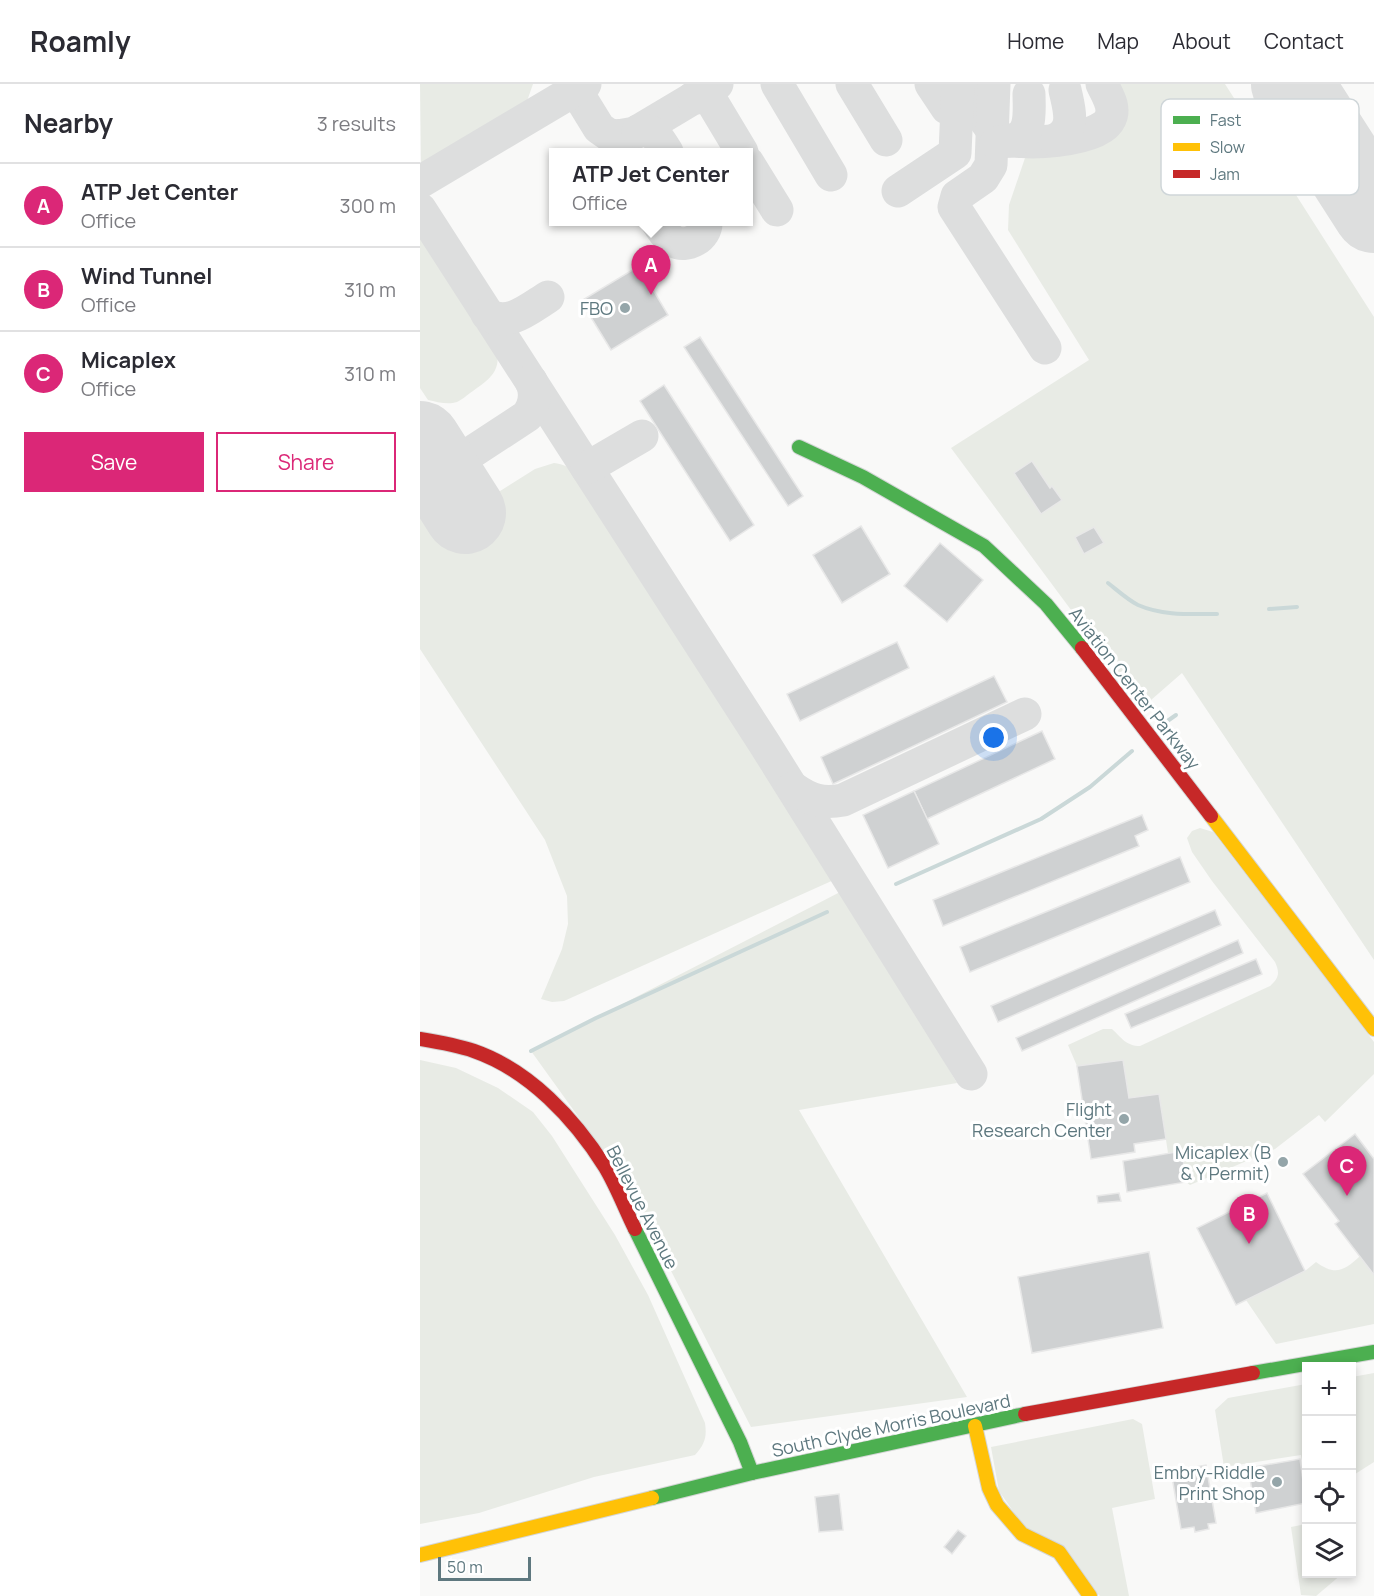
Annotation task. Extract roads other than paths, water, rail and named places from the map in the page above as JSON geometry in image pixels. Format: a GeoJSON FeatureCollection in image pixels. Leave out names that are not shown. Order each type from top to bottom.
{"type":"FeatureCollection","features":[{"type":"Feature","properties":{"kind":"street","name":"Aviation Center Parkway"},"geometry":{"type":"LineString","coordinates":[[799,447],[863,477],[984,546],[1046,604],[1107,680],[1374,1029]]}},
{"type":"Feature","properties":{"kind":"street","name":"Bellevue Avenue"},"geometry":{"type":"LineString","coordinates":[[420,1039],[453,1044],[512,1070],[548,1097],[590,1142],[606,1169],[740,1442],[752,1473]]}},
{"type":"Feature","properties":{"kind":"street","name":"South Clyde Morris Boulevard"},"geometry":{"type":"LineString","coordinates":[[420,1555],[752,1473],[1058,1407],[1374,1352]]}},
{"type":"Feature","properties":{"kind":"street"},"geometry":{"type":"LineString","coordinates":[[975,1426],[989,1488],[997,1505],[1022,1534],[1059,1552],[1090,1596]]}},
{"type":"Feature","properties":{"kind":"waterway"},"geometry":{"type":"LineString","coordinates":[[1108,583],[1130,600],[1148,609],[1177,614],[1217,614]]}},
{"type":"Feature","properties":{"kind":"waterway"},"geometry":{"type":"LineString","coordinates":[[1269,609],[1297,607]]}},
{"type":"Feature","properties":{"kind":"waterway"},"geometry":{"type":"LineString","coordinates":[[1166,722],[1176,715]]}},
{"type":"Feature","properties":{"kind":"waterway"},"geometry":{"type":"LineString","coordinates":[[896,884],[1041,819],[1090,787],[1132,751]]}},
{"type":"Feature","properties":{"kind":"waterway"},"geometry":{"type":"LineString","coordinates":[[531,1051],[596,1018],[827,912]]}},
{"type":"Feature","properties":{"kind":"place","name":"ATP Jet Center"},"geometry":{"type":"Point","coordinates":[651,295]}},
{"type":"Feature","properties":{"kind":"place","name":"FBO"},"geometry":{"type":"Point","coordinates":[625,308]}},
{"type":"Feature","properties":{"kind":"place","name":"Flight Research Center"},"geometry":{"type":"Point","coordinates":[1124,1119]}},
{"type":"Feature","properties":{"kind":"place","name":"Micaplex (B & Y Permit)"},"geometry":{"type":"Point","coordinates":[1283,1162]}},
{"type":"Feature","properties":{"kind":"place","name":"Micaplex"},"geometry":{"type":"Point","coordinates":[1347,1196]}},
{"type":"Feature","properties":{"kind":"place","name":"Wind Tunnel"},"geometry":{"type":"Point","coordinates":[1249,1244]}},
{"type":"Feature","properties":{"kind":"place","name":"Embry-Riddle Print Shop"},"geometry":{"type":"Point","coordinates":[1277,1482]}}]}
